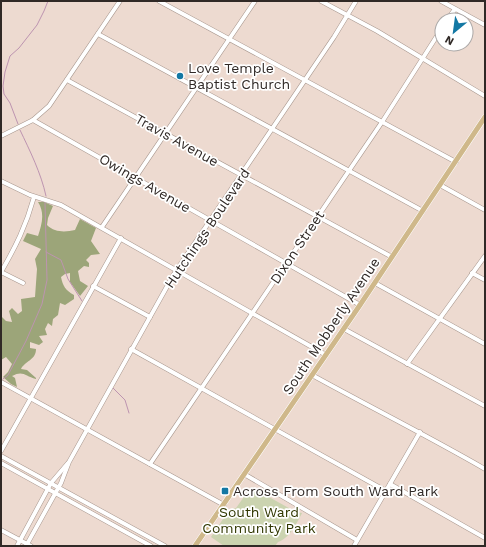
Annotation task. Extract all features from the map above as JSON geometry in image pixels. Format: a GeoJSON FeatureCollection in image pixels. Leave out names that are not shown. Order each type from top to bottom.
{"type":"FeatureCollection","features":[{"type":"Feature","properties":{"kind":"main road","name":"South Mobberly Avenue"},"geometry":{"type":"LineString","coordinates":[[195,546],[344,329],[485,117]]}},
{"type":"Feature","properties":{"kind":"street"},"geometry":{"type":"LineString","coordinates":[[1,136],[33,120],[49,106],[120,1]]}},
{"type":"Feature","properties":{"kind":"street"},"geometry":{"type":"LineString","coordinates":[[159,1],[456,162]]}},
{"type":"Feature","properties":{"kind":"street"},"geometry":{"type":"LineString","coordinates":[[102,227],[255,1]]}},
{"type":"Feature","properties":{"kind":"street"},"geometry":{"type":"LineString","coordinates":[[321,1],[377,30],[485,96]]}},
{"type":"Feature","properties":{"kind":"street","name":"Hutchings Boulevard"},"geometry":{"type":"LineString","coordinates":[[28,545],[59,488],[69,462],[177,270],[242,176],[356,1]]}},
{"type":"Feature","properties":{"kind":"street"},"geometry":{"type":"LineString","coordinates":[[441,1],[485,25]]}},
{"type":"Feature","properties":{"kind":"street"},"geometry":{"type":"LineString","coordinates":[[98,34],[423,211]]}},
{"type":"Feature","properties":{"kind":"street","name":"Dixon Street"},"geometry":{"type":"LineString","coordinates":[[150,464],[382,122],[434,41]]}},
{"type":"Feature","properties":{"kind":"street","name":"Travis Avenue"},"geometry":{"type":"LineString","coordinates":[[67,80],[392,257]]}},
{"type":"Feature","properties":{"kind":"street","name":"Owings Avenue"},"geometry":{"type":"LineString","coordinates":[[33,120],[360,305]]}},
{"type":"Feature","properties":{"kind":"street"},"geometry":{"type":"LineString","coordinates":[[1,181],[34,197],[56,202],[326,355]]}},
{"type":"Feature","properties":{"kind":"street"},"geometry":{"type":"LineString","coordinates":[[440,185],[485,210]]}},
{"type":"Feature","properties":{"kind":"street"},"geometry":{"type":"LineString","coordinates":[[23,283],[1,272],[16,246],[27,220],[34,197]]}},
{"type":"Feature","properties":{"kind":"street"},"geometry":{"type":"LineString","coordinates":[[1,451],[121,238]]}},
{"type":"Feature","properties":{"kind":"street"},"geometry":{"type":"LineString","coordinates":[[407,364],[485,256]]}},
{"type":"Feature","properties":{"kind":"street"},"geometry":{"type":"LineString","coordinates":[[472,273],[485,280]]}},
{"type":"Feature","properties":{"kind":"street"},"geometry":{"type":"LineString","coordinates":[[375,283],[485,344]]}},
{"type":"Feature","properties":{"kind":"street"},"geometry":{"type":"LineString","coordinates":[[93,286],[150,317]]}},
{"type":"Feature","properties":{"kind":"street"},"geometry":{"type":"LineString","coordinates":[[344,329],[485,406]]}},
{"type":"Feature","properties":{"kind":"street"},"geometry":{"type":"LineString","coordinates":[[132,349],[386,491]]}},
{"type":"Feature","properties":{"kind":"street"},"geometry":{"type":"LineString","coordinates":[[312,375],[420,432],[485,469]]}},
{"type":"Feature","properties":{"kind":"street"},"geometry":{"type":"LineString","coordinates":[[1,382],[224,505]]}},
{"type":"Feature","properties":{"kind":"street"},"geometry":{"type":"LineString","coordinates":[[354,546],[420,432]]}},
{"type":"Feature","properties":{"kind":"street"},"geometry":{"type":"LineString","coordinates":[[1,456],[165,546]]}},
{"type":"Feature","properties":{"kind":"street","name":"Hutchings Boulevard"},"geometry":{"type":"LineString","coordinates":[[17,546],[51,483],[69,462]]}},
{"type":"Feature","properties":{"kind":"street"},"geometry":{"type":"LineString","coordinates":[[1,464],[151,546]]}},
{"type":"Feature","properties":{"kind":"street"},"geometry":{"type":"LineString","coordinates":[[244,474],[358,540]]}},
{"type":"Feature","properties":{"kind":"street"},"geometry":{"type":"LineString","coordinates":[[390,484],[485,538]]}},
{"type":"Feature","properties":{"kind":"street"},"geometry":{"type":"LineString","coordinates":[[1,530],[28,545]]}},
{"type":"Feature","properties":{"kind":"green space"},"geometry":{"type":"Polygon","coordinates":[[[38,202],[44,202],[53,206],[47,225],[50,228],[57,231],[75,230],[80,219],[96,228],[91,241],[100,254],[91,255],[86,260],[89,263],[89,267],[84,266],[78,271],[80,281],[88,286],[80,296],[70,282],[70,273],[61,277],[65,288],[74,295],[74,299],[65,305],[60,303],[58,315],[53,319],[52,326],[48,323],[45,329],[47,335],[39,336],[43,342],[39,345],[30,342],[30,348],[36,349],[36,353],[21,369],[27,370],[36,379],[24,374],[16,374],[12,376],[15,378],[17,387],[3,377],[8,372],[12,364],[6,357],[1,360],[1,316],[6,321],[12,322],[9,311],[12,308],[18,314],[22,311],[21,299],[35,297],[37,269],[35,259],[41,249],[23,241],[27,233],[38,236],[42,223],[42,210],[38,202]]]}},
{"type":"Feature","properties":{"kind":"green space","name":"South Ward Community Park"},"geometry":{"type":"Polygon","coordinates":[[[251,487],[296,512],[302,513],[286,538],[278,542],[275,546],[224,546],[211,537],[229,510],[236,508],[251,487]]]}},
{"type":"Feature","properties":{"kind":"waterway"},"geometry":{"type":"LineString","coordinates":[[18,124],[10,103],[4,94],[3,86],[5,72],[10,56],[19,48],[37,25],[48,1]]}},
{"type":"Feature","properties":{"kind":"waterway"},"geometry":{"type":"LineString","coordinates":[[20,130],[38,171],[46,196]]}},
{"type":"Feature","properties":{"kind":"waterway"},"geometry":{"type":"LineString","coordinates":[[3,379],[8,375],[26,341],[42,304],[47,280],[45,203]]}},
{"type":"Feature","properties":{"kind":"waterway"},"geometry":{"type":"LineString","coordinates":[[46,252],[61,260],[68,279],[82,301]]}},
{"type":"Feature","properties":{"kind":"waterway"},"geometry":{"type":"LineString","coordinates":[[113,388],[125,400],[129,413]]}},
{"type":"Feature","properties":{"kind":"place","name":"Love Temple Baptist Church"},"geometry":{"type":"Point","coordinates":[180,76]}},
{"type":"Feature","properties":{"kind":"place","name":"Across From South Ward Park"},"geometry":{"type":"Point","coordinates":[225,491]}}]}
